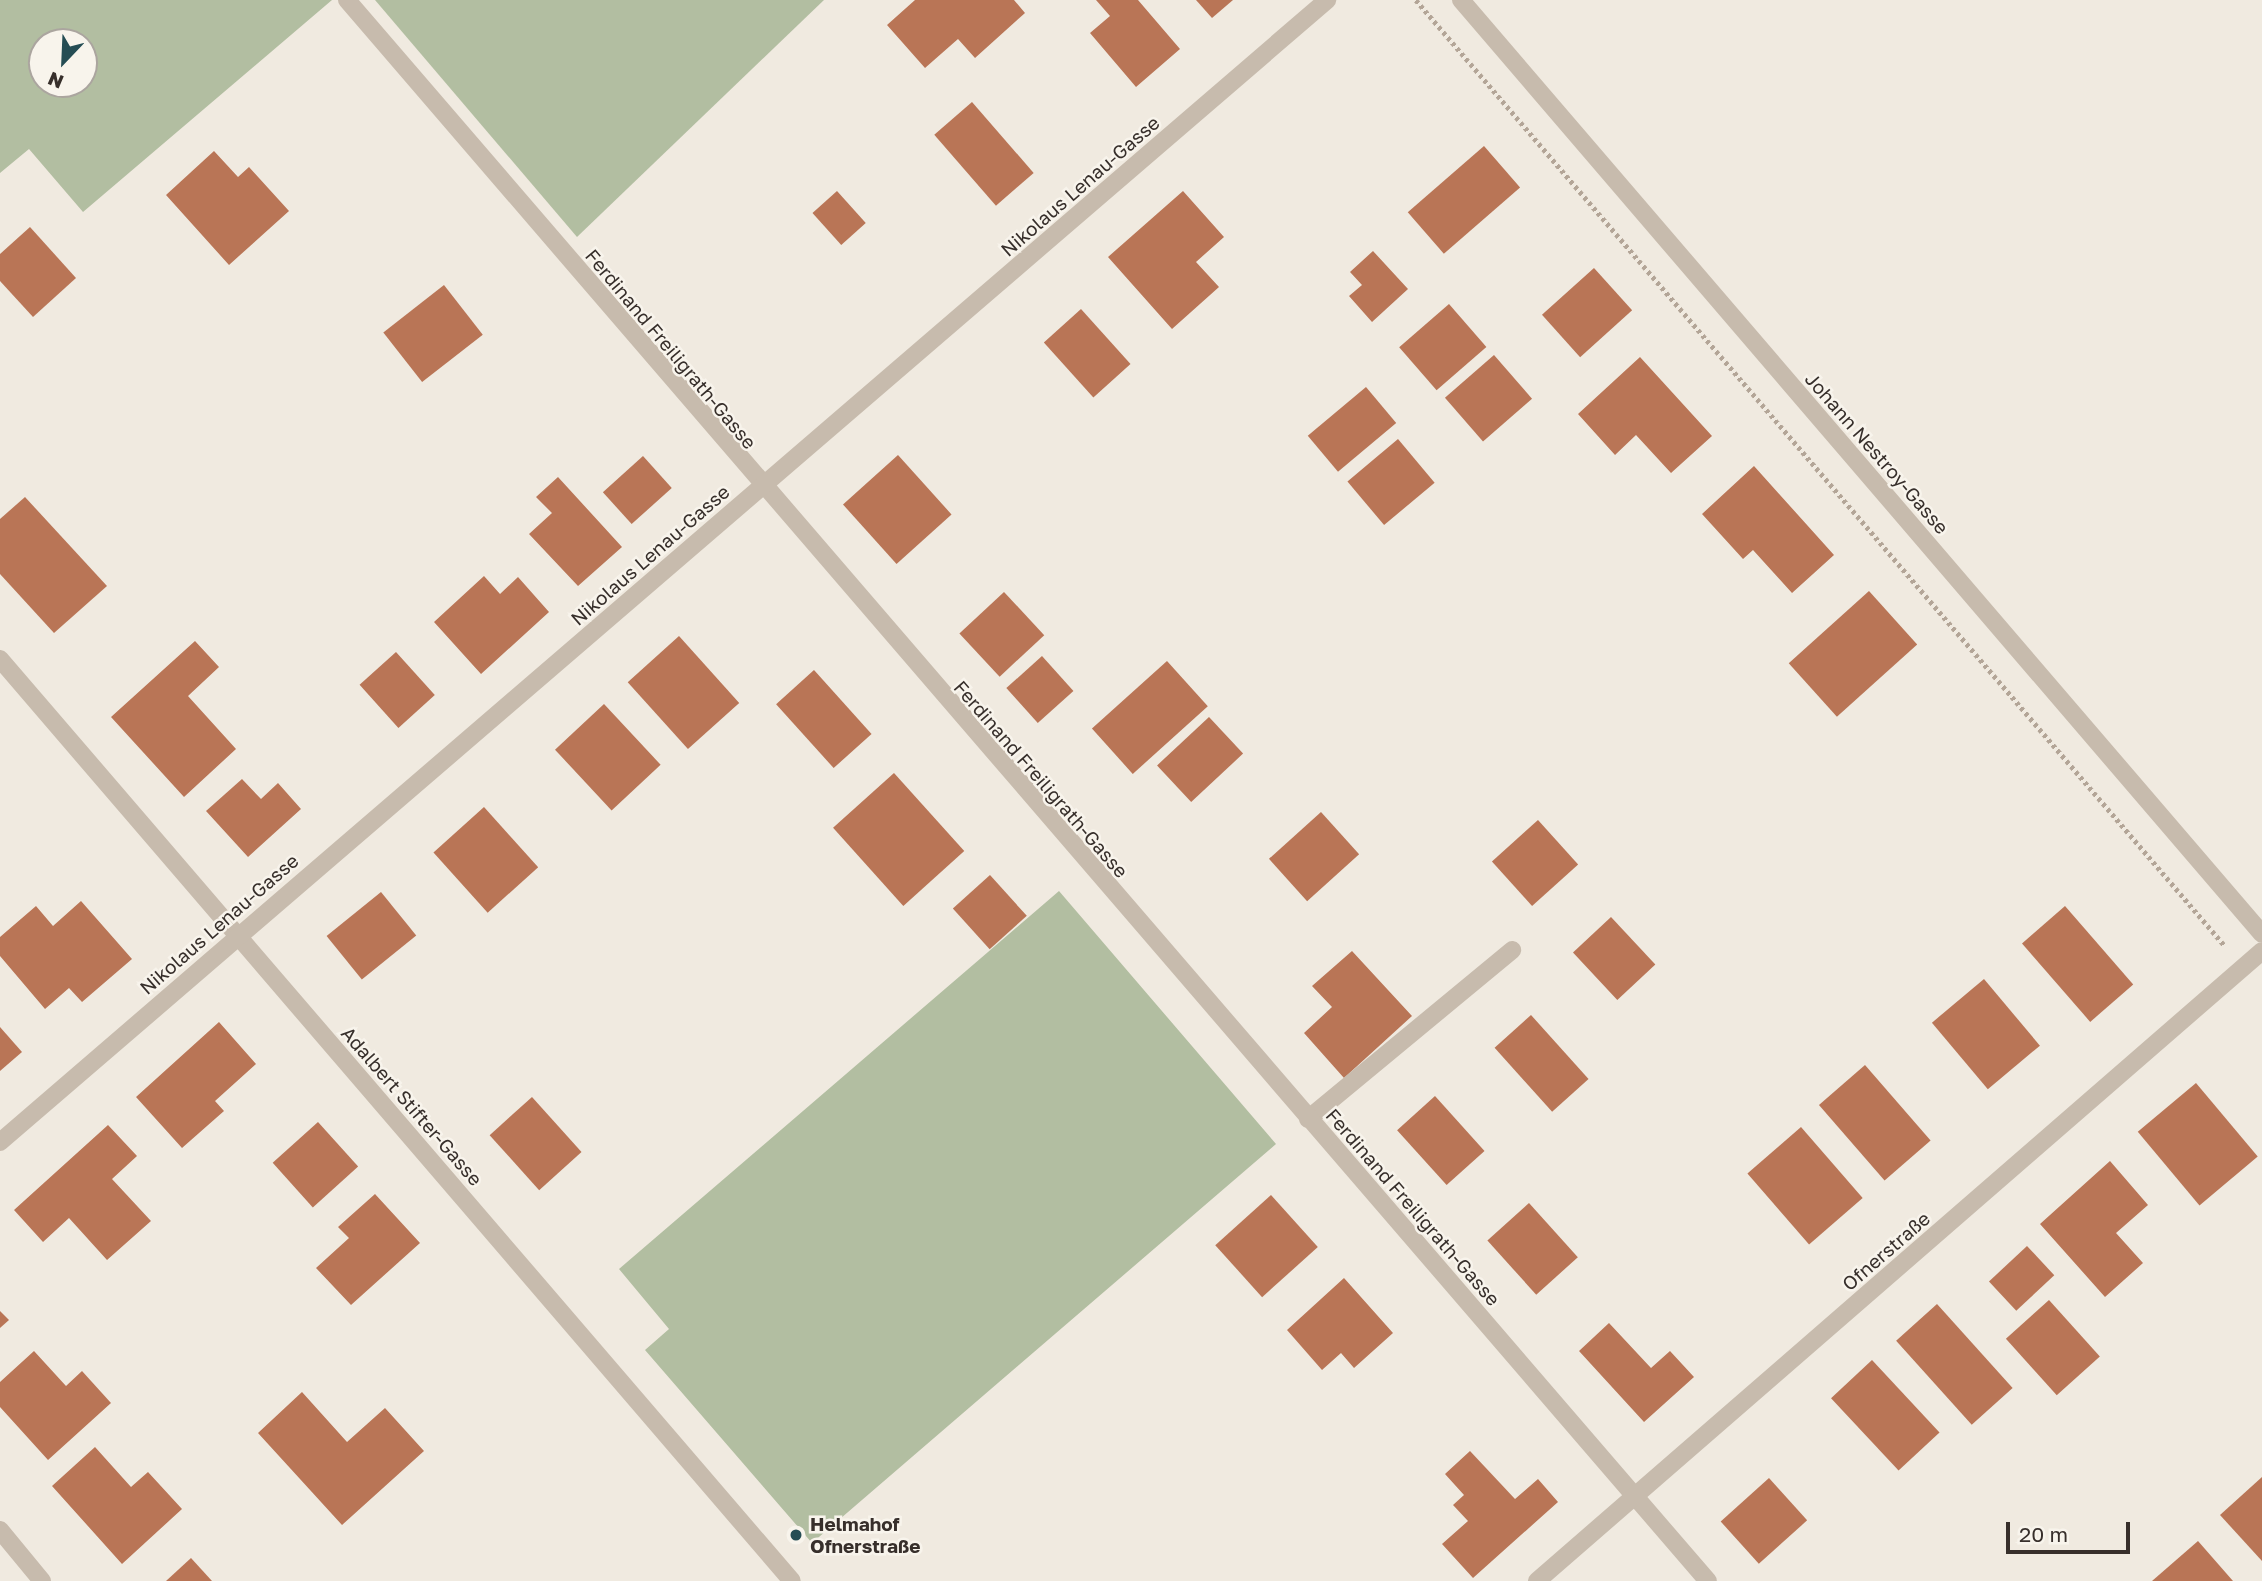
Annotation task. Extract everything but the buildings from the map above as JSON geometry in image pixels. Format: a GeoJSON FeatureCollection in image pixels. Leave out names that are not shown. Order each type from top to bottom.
{"type":"FeatureCollection","features":[{"type":"Feature","properties":{"kind":"street","name":"Ferdinand Freiligrath-Gasse"},"geometry":{"type":"LineString","coordinates":[[347,0],[761,488],[1708,1581]]}},
{"type":"Feature","properties":{"kind":"street","name":"Nikolaus Lenau-Gasse"},"geometry":{"type":"LineString","coordinates":[[0,1142],[237,935],[1327,0]]}},
{"type":"Feature","properties":{"kind":"street","name":"Johann Nestroy-Gasse"},"geometry":{"type":"LineString","coordinates":[[1461,0],[2262,934]]}},
{"type":"Feature","properties":{"kind":"street","name":"Adalbert Stifter-Gasse"},"geometry":{"type":"LineString","coordinates":[[0,659],[792,1581]]}},
{"type":"Feature","properties":{"kind":"street"},"geometry":{"type":"LineString","coordinates":[[1308,1119],[1512,950]]}},
{"type":"Feature","properties":{"kind":"street","name":"Ofnerstraße"},"geometry":{"type":"LineString","coordinates":[[1536,1581],[2262,951]]}},
{"type":"Feature","properties":{"kind":"street"},"geometry":{"type":"LineString","coordinates":[[0,1530],[42,1581]]}},
{"type":"Feature","properties":{"kind":"path"},"geometry":{"type":"LineString","coordinates":[[1416,0],[2243,968]]}},
{"type":"Feature","properties":{"kind":"green space"},"geometry":{"type":"Polygon","coordinates":[[[0,0],[332,0],[83,212],[29,149],[0,173],[0,0]]]}},
{"type":"Feature","properties":{"kind":"green space"},"geometry":{"type":"Polygon","coordinates":[[[375,0],[824,0],[577,237],[375,0]]]}},
{"type":"Feature","properties":{"kind":"green space"},"geometry":{"type":"Polygon","coordinates":[[[1059,891],[1276,1144],[812,1543],[645,1350],[669,1329],[619,1269],[1059,891]]]}},
{"type":"Feature","properties":{"kind":"place","name":"Helmahof Ofnerstraße"},"geometry":{"type":"Point","coordinates":[796,1535]}}]}
